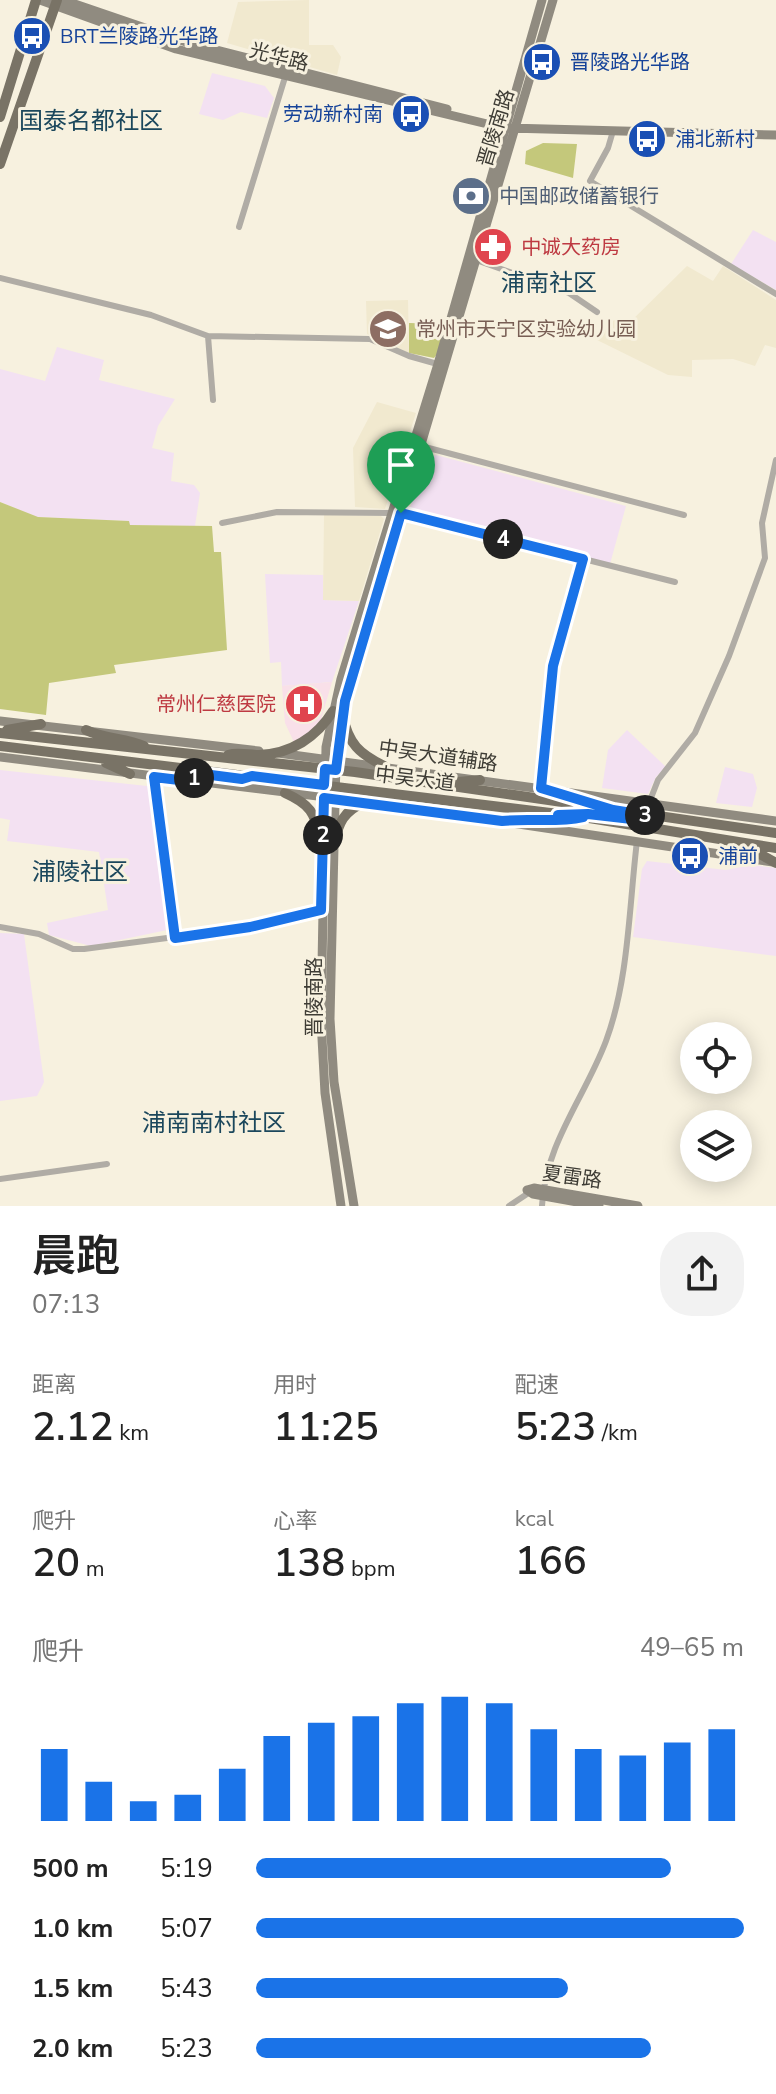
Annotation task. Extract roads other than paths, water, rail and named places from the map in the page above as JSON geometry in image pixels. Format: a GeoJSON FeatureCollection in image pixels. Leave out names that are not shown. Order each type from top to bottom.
{"type":"FeatureCollection","features":[{"type":"Feature","properties":{"kind":"main road","name":"光华路"},"geometry":{"type":"LineString","coordinates":[[38,0],[58,2],[176,49],[508,126],[776,135]]}},
{"type":"Feature","properties":{"kind":"main road"},"geometry":{"type":"LineString","coordinates":[[0,117],[38,0]]}},
{"type":"Feature","properties":{"kind":"main road","name":"晋陵南路"},"geometry":{"type":"LineString","coordinates":[[341,1206],[325,1093],[321,1020],[321,910],[335,799],[330,786],[330,764],[338,714],[441,365],[542,0]]}},
{"type":"Feature","properties":{"kind":"main road","name":"晋陵南路"},"geometry":{"type":"LineString","coordinates":[[396,513],[421,446],[441,365],[476,260],[508,126],[553,0]]}},
{"type":"Feature","properties":{"kind":"main road"},"geometry":{"type":"LineString","coordinates":[[0,164],[58,2]]}},
{"type":"Feature","properties":{"kind":"main road"},"geometry":{"type":"LineString","coordinates":[[218,758],[235,753],[275,752],[321,731],[338,714],[353,746],[384,766]]}},
{"type":"Feature","properties":{"kind":"main road","name":"中吴大道辅路"},"geometry":{"type":"LineString","coordinates":[[0,721],[275,752],[330,764],[384,766],[479,785],[541,788],[776,821]]}},
{"type":"Feature","properties":{"kind":"main road"},"geometry":{"type":"LineString","coordinates":[[0,732],[41,724]]}},
{"type":"Feature","properties":{"kind":"main road"},"geometry":{"type":"LineString","coordinates":[[86,730],[98,736],[130,740],[153,750]]}},
{"type":"Feature","properties":{"kind":"main road","name":"中吴大道"},"geometry":{"type":"LineString","coordinates":[[0,732],[299,767],[330,764],[441,783],[479,785],[644,815],[776,831]]}},
{"type":"Feature","properties":{"kind":"main road","name":"中吴大道"},"geometry":{"type":"LineString","coordinates":[[4,748],[583,817],[740,843],[776,845]]}},
{"type":"Feature","properties":{"kind":"main road"},"geometry":{"type":"LineString","coordinates":[[69,755],[107,763],[130,774]]}},
{"type":"Feature","properties":{"kind":"main road"},"geometry":{"type":"LineString","coordinates":[[0,757],[409,808],[776,863]]}},
{"type":"Feature","properties":{"kind":"main road"},"geometry":{"type":"LineString","coordinates":[[173,767],[216,764],[303,773],[299,767]]}},
{"type":"Feature","properties":{"kind":"main road"},"geometry":{"type":"LineString","coordinates":[[179,780],[211,775],[242,779],[252,776]]}},
{"type":"Feature","properties":{"kind":"main road"},"geometry":{"type":"LineString","coordinates":[[378,792],[367,786],[368,783],[377,781],[443,791],[479,785]]}},
{"type":"Feature","properties":{"kind":"main road","name":"晋陵南路"},"geometry":{"type":"LineString","coordinates":[[330,786],[324,798],[328,844],[330,1019],[334,1082],[354,1206]]}},
{"type":"Feature","properties":{"kind":"main road"},"geometry":{"type":"LineString","coordinates":[[360,790],[409,808]]}},
{"type":"Feature","properties":{"kind":"main road"},"geometry":{"type":"LineString","coordinates":[[553,790],[613,810]]}},
{"type":"Feature","properties":{"kind":"main road"},"geometry":{"type":"LineString","coordinates":[[285,793],[306,802],[328,844]]}},
{"type":"Feature","properties":{"kind":"main road"},"geometry":{"type":"LineString","coordinates":[[328,844],[339,821],[349,809],[365,802]]}},
{"type":"Feature","properties":{"kind":"main road"},"geometry":{"type":"LineString","coordinates":[[558,815],[588,814],[649,821],[644,815]]}},
{"type":"Feature","properties":{"kind":"main road"},"geometry":{"type":"LineString","coordinates":[[502,821],[529,818],[563,822],[583,817]]}},
{"type":"Feature","properties":{"kind":"main road"},"geometry":{"type":"LineString","coordinates":[[686,835],[678,830],[679,827],[776,831]]}},
{"type":"Feature","properties":{"kind":"main road"},"geometry":{"type":"LineString","coordinates":[[720,839],[776,845]]}},
{"type":"Feature","properties":{"kind":"main road"},"geometry":{"type":"LineString","coordinates":[[740,843],[776,863]]}},
{"type":"Feature","properties":{"kind":"main road","name":"夏雷路"},"geometry":{"type":"LineString","coordinates":[[530,1192],[527,1190],[542,1197],[599,1206]]}},
{"type":"Feature","properties":{"kind":"main road","name":"夏雷路"},"geometry":{"type":"LineString","coordinates":[[542,1197],[638,1206]]}},
{"type":"Feature","properties":{"kind":"street"},"geometry":{"type":"LineString","coordinates":[[239,227],[286,74]]}},
{"type":"Feature","properties":{"kind":"street"},"geometry":{"type":"LineString","coordinates":[[613,131],[608,148],[590,181],[776,294]]}},
{"type":"Feature","properties":{"kind":"street"},"geometry":{"type":"LineString","coordinates":[[476,260],[569,293],[597,312]]}},
{"type":"Feature","properties":{"kind":"street"},"geometry":{"type":"LineString","coordinates":[[0,278],[151,315],[208,336],[370,339],[409,356],[441,365]]}},
{"type":"Feature","properties":{"kind":"street"},"geometry":{"type":"LineString","coordinates":[[208,336],[213,400]]}},
{"type":"Feature","properties":{"kind":"street"},"geometry":{"type":"LineString","coordinates":[[421,446],[684,515]]}},
{"type":"Feature","properties":{"kind":"street"},"geometry":{"type":"LineString","coordinates":[[649,803],[658,780],[695,733],[755,586],[765,558],[762,523],[767,489],[776,460]]}},
{"type":"Feature","properties":{"kind":"street"},"geometry":{"type":"LineString","coordinates":[[222,523],[277,512],[396,513],[675,582]]}},
{"type":"Feature","properties":{"kind":"street"},"geometry":{"type":"LineString","coordinates":[[541,788],[553,666],[583,559]]}},
{"type":"Feature","properties":{"kind":"street"},"geometry":{"type":"LineString","coordinates":[[154,777],[175,938]]}},
{"type":"Feature","properties":{"kind":"street"},"geometry":{"type":"LineString","coordinates":[[542,1197],[555,1145],[596,1065],[613,1018],[637,841]]}},
{"type":"Feature","properties":{"kind":"street"},"geometry":{"type":"LineString","coordinates":[[0,927],[39,934],[73,949],[250,927],[321,910]]}},
{"type":"Feature","properties":{"kind":"street"},"geometry":{"type":"LineString","coordinates":[[0,1179],[107,1164]]}},
{"type":"Feature","properties":{"kind":"street"},"geometry":{"type":"LineString","coordinates":[[509,1206],[530,1192]]}},
{"type":"Feature","properties":{"kind":"place","name":"BRT兰陵路光华路"},"geometry":{"type":"Point","coordinates":[32,36]}},
{"type":"Feature","properties":{"kind":"place","name":"晋陵路光华路"},"geometry":{"type":"Point","coordinates":[542,62]}},
{"type":"Feature","properties":{"kind":"place","name":"劳动新村南"},"geometry":{"type":"Point","coordinates":[411,114]}},
{"type":"Feature","properties":{"kind":"place","name":"浦北新村"},"geometry":{"type":"Point","coordinates":[647,139]}},
{"type":"Feature","properties":{"kind":"place","name":"中国邮政储蓄银行"},"geometry":{"type":"Point","coordinates":[471,196]}},
{"type":"Feature","properties":{"kind":"place","name":"中诚大药房"},"geometry":{"type":"Point","coordinates":[493,247]}},
{"type":"Feature","properties":{"kind":"place","name":"常州市天宁区实验幼儿园"},"geometry":{"type":"Point","coordinates":[388,329]}},
{"type":"Feature","properties":{"kind":"place","name":"常州仁慈医院"},"geometry":{"type":"Point","coordinates":[304,704]}},
{"type":"Feature","properties":{"kind":"place","name":"浦前"},"geometry":{"type":"Point","coordinates":[690,856]}},
{"type":"Feature","properties":{"kind":"district","name":"国泰名都社区"},"geometry":{"type":"Point","coordinates":[91,121]}},
{"type":"Feature","properties":{"kind":"district","name":"浦南社区"},"geometry":{"type":"Point","coordinates":[549,283]}},
{"type":"Feature","properties":{"kind":"district","name":"浦陵社区"},"geometry":{"type":"Point","coordinates":[80,872]}},
{"type":"Feature","properties":{"kind":"district","name":"浦南南村社区"},"geometry":{"type":"Point","coordinates":[214,1123]}}]}
